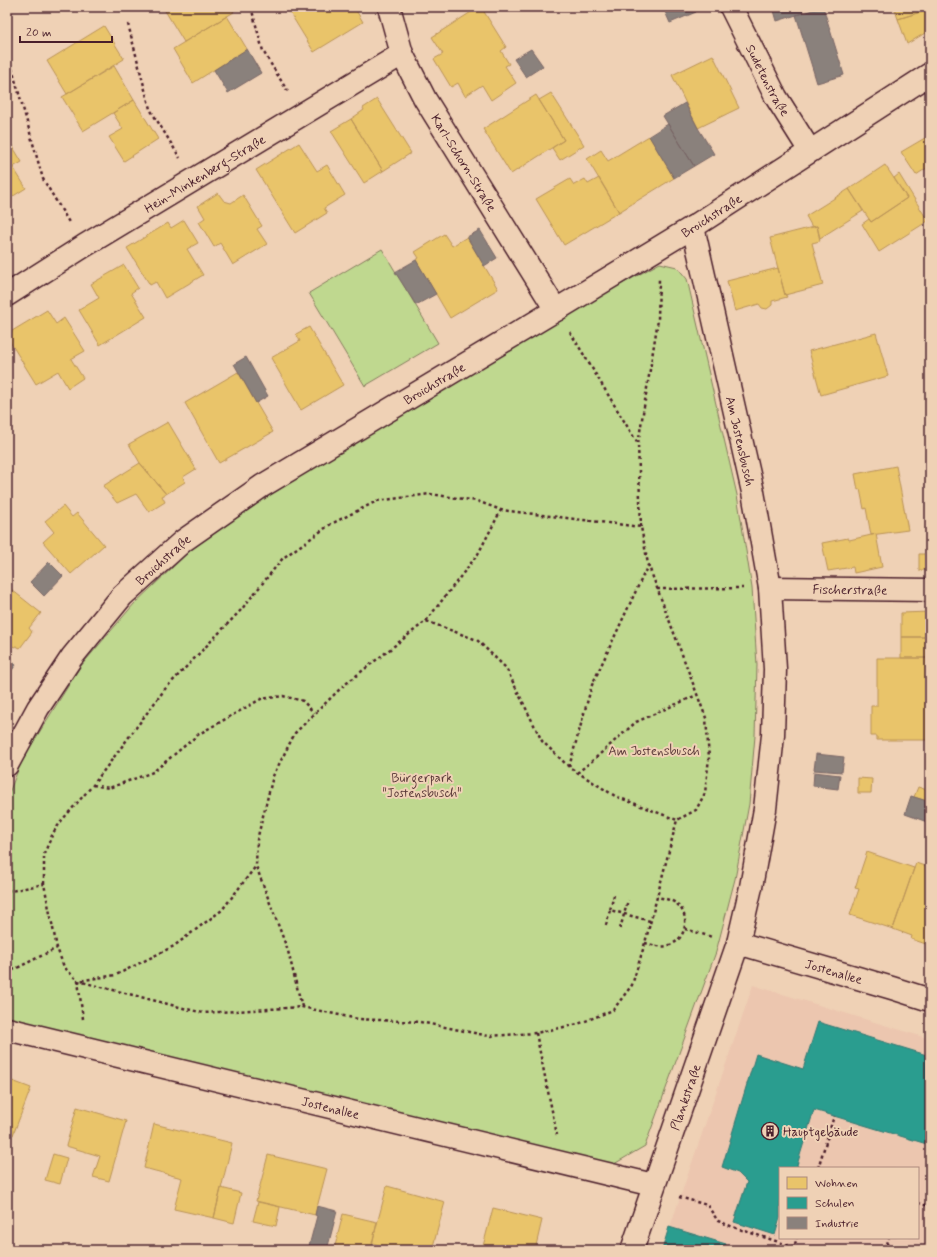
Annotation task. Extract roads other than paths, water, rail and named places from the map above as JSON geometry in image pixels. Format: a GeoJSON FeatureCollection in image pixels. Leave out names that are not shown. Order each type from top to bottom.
{"type":"FeatureCollection","features":[{"type":"Feature","properties":{"kind":"street","name":"Karl-Schorn-Straße"},"geometry":{"type":"LineString","coordinates":[[389,7],[402,54],[425,99],[556,310]]}},
{"type":"Feature","properties":{"kind":"street","name":"Sudetenstraße"},"geometry":{"type":"LineString","coordinates":[[731,7],[776,97],[810,151]]}},
{"type":"Feature","properties":{"kind":"street","name":"Hein-Minkenberg-Straße"},"geometry":{"type":"LineString","coordinates":[[7,295],[84,246],[402,54]]}},
{"type":"Feature","properties":{"kind":"street","name":"Broichstraße"},"geometry":{"type":"LineString","coordinates":[[7,764],[38,708],[72,657],[122,596],[183,541],[262,486],[693,227],[930,74]]}},
{"type":"Feature","properties":{"kind":"street","name":"Am Jostensbusch"},"geometry":{"type":"LineString","coordinates":[[693,227],[753,492],[770,588],[775,669],[773,735],[764,817],[752,887],[738,943]]}},
{"type":"Feature","properties":{"kind":"street","name":"Fischerstraße"},"geometry":{"type":"LineString","coordinates":[[770,588],[930,590]]}},
{"type":"Feature","properties":{"kind":"street","name":"Jostenallee"},"geometry":{"type":"LineString","coordinates":[[738,943],[930,1000]]}},
{"type":"Feature","properties":{"kind":"street","name":"Plankstraße"},"geometry":{"type":"LineString","coordinates":[[632,1250],[653,1185],[738,943]]}},
{"type":"Feature","properties":{"kind":"street","name":"Jostenallee"},"geometry":{"type":"LineString","coordinates":[[7,1029],[653,1185]]}},
{"type":"Feature","properties":{"kind":"place","name":"Hauptgebäude"},"geometry":{"type":"Point","coordinates":[770,1131]}},
{"type":"Feature","properties":{"kind":"park label","name":"Bürgerpark \"Jostensbusch\""},"geometry":{"type":"Point","coordinates":[422,784]}}]}
